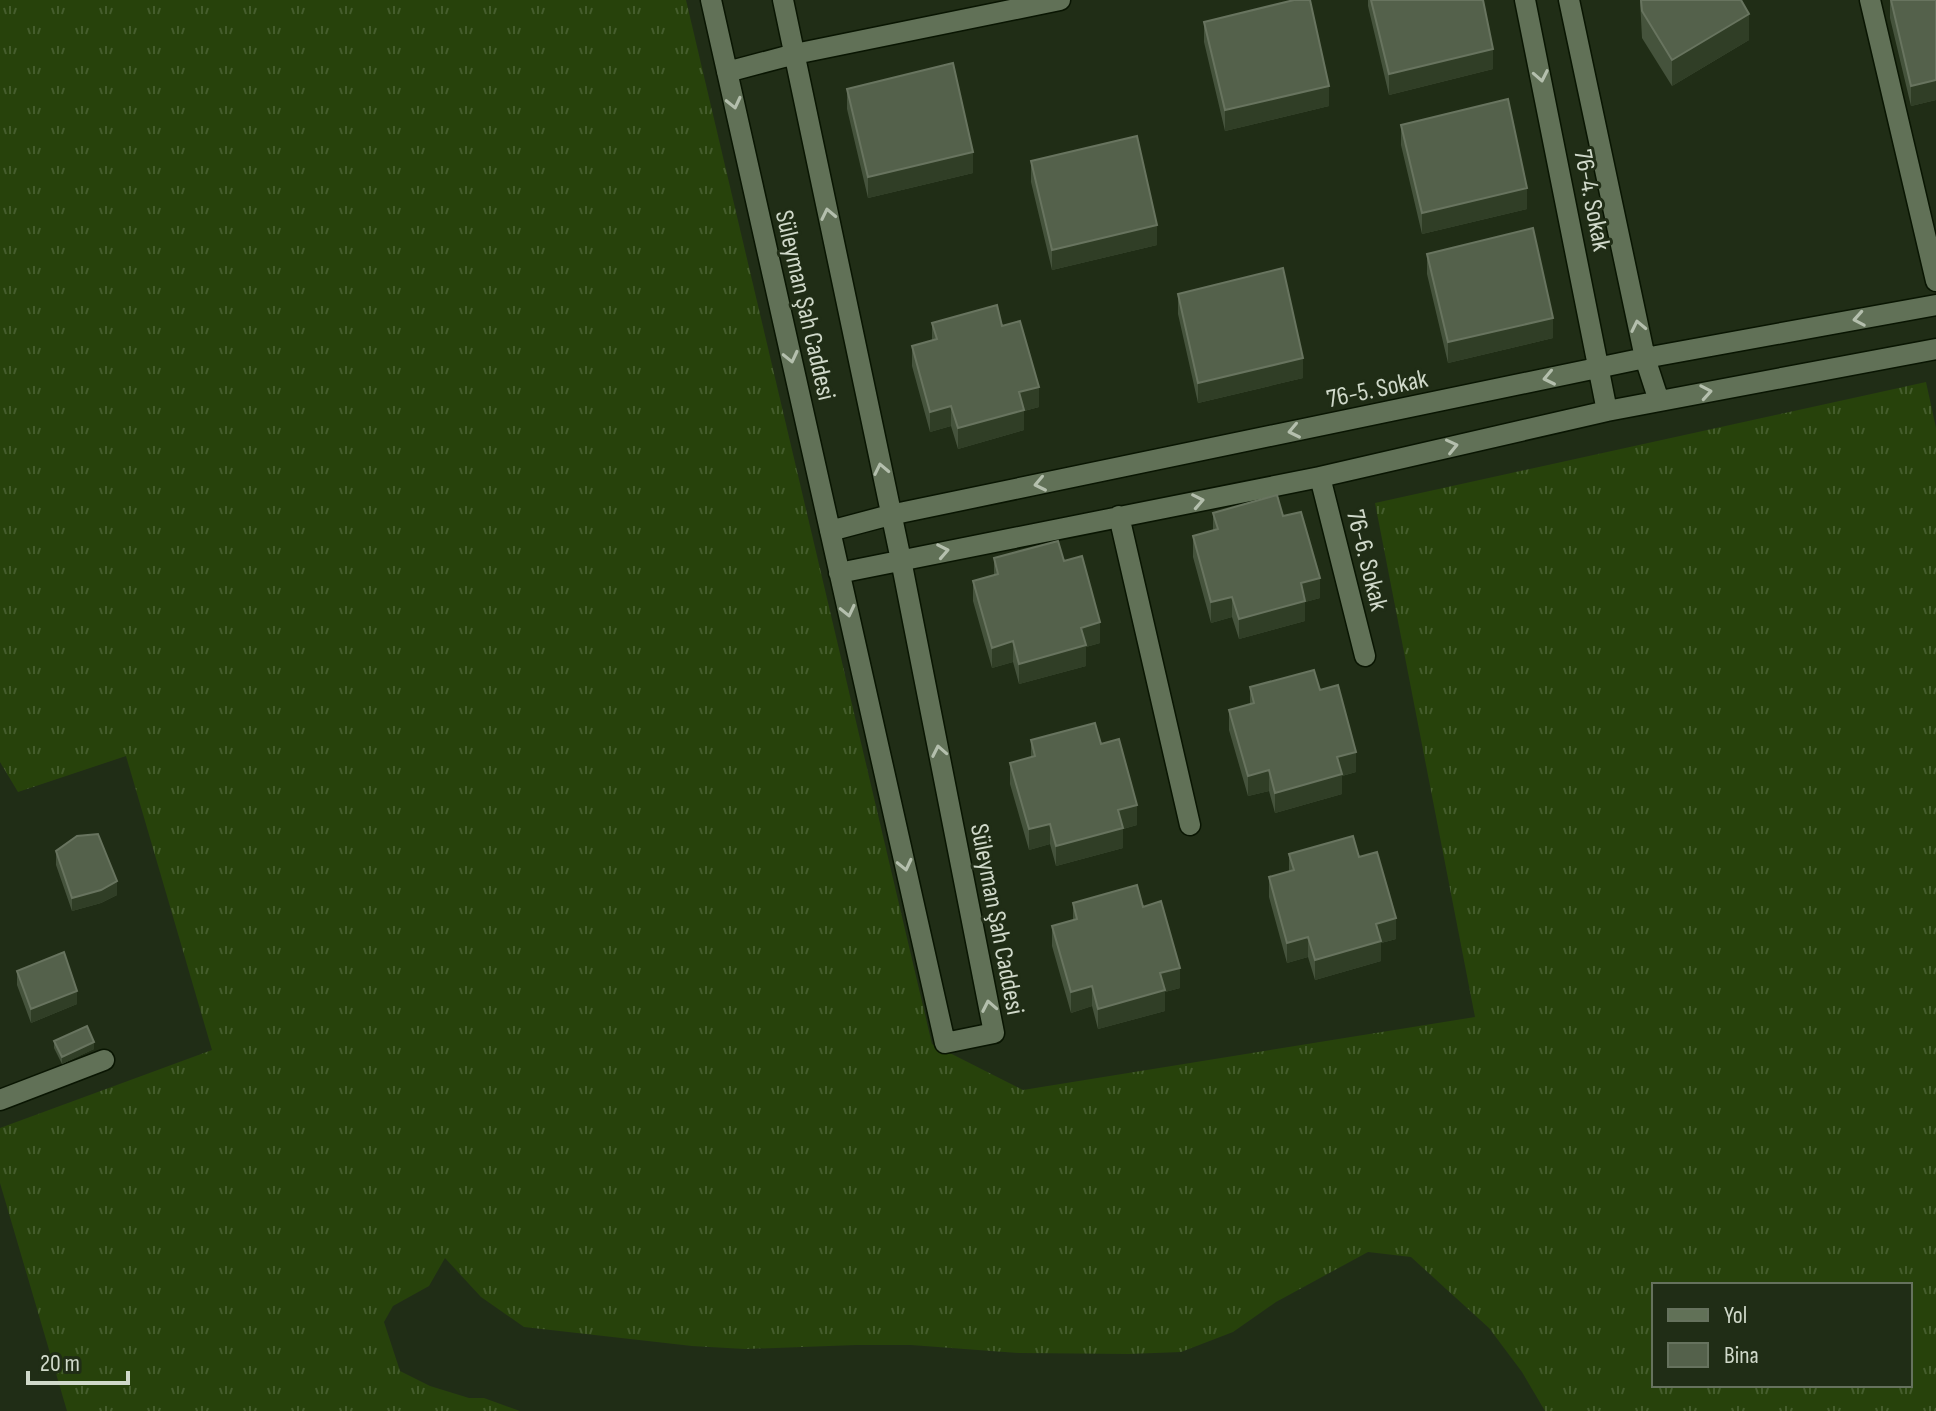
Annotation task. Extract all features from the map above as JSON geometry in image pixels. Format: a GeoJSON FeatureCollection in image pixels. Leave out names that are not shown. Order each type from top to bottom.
{"type":"FeatureCollection","features":[{"type":"Feature","properties":{"kind":"street","name":"Süleyman Şah Caddesi"},"geometry":{"type":"LineString","coordinates":[[711,0],[945,1043],[994,1033],[901,560],[783,0]]}},
{"type":"Feature","properties":{"kind":"street"},"geometry":{"type":"LineString","coordinates":[[727,72],[795,54],[1060,0]]}},
{"type":"Feature","properties":{"kind":"street","name":"76-4. Sokak"},"geometry":{"type":"LineString","coordinates":[[1525,0],[1607,411]]}},
{"type":"Feature","properties":{"kind":"street","name":"76-4. Sokak"},"geometry":{"type":"LineString","coordinates":[[1569,0],[1645,358],[1659,401]]}},
{"type":"Feature","properties":{"kind":"street"},"geometry":{"type":"LineString","coordinates":[[1870,0],[1936,281]]}},
{"type":"Feature","properties":{"kind":"street","name":"76-5. Sokak"},"geometry":{"type":"LineString","coordinates":[[830,531],[890,515],[1645,358],[1936,305]]}},
{"type":"Feature","properties":{"kind":"street"},"geometry":{"type":"LineString","coordinates":[[839,573],[1320,477],[1607,411],[1936,349]]}},
{"type":"Feature","properties":{"kind":"street","name":"76-6. Sokak"},"geometry":{"type":"LineString","coordinates":[[1320,477],[1365,656]]}},
{"type":"Feature","properties":{"kind":"street"},"geometry":{"type":"LineString","coordinates":[[1119,516],[1190,825]]}},
{"type":"Feature","properties":{"kind":"street"},"geometry":{"type":"LineString","coordinates":[[0,1100],[104,1060]]}},
{"type":"Feature","properties":{"kind":"green space"},"geometry":{"type":"Polygon","coordinates":[[[0,0],[686,0],[932,1044],[1023,1090],[1475,1017],[1375,503],[1926,382],[1936,428],[1936,1411],[1545,1411],[1522,1372],[1489,1328],[1411,1257],[1368,1252],[1276,1302],[1233,1332],[1181,1352],[1129,1354],[1019,1353],[911,1345],[745,1349],[524,1327],[481,1297],[445,1258],[429,1286],[393,1306],[384,1322],[400,1371],[430,1386],[469,1398],[484,1398],[520,1411],[67,1411],[0,1183],[0,1128],[212,1050],[126,756],[18,792],[0,762],[0,0]]]}},
{"type":"Feature","properties":{"kind":"building"},"geometry":{"type":"Polygon","coordinates":[[[1294,0],[1310,0],[1329,86],[1225,110],[1204,22],[1294,0]]]}},
{"type":"Feature","properties":{"kind":"building"},"geometry":{"type":"Polygon","coordinates":[[[1371,0],[1483,0],[1493,49],[1389,74],[1371,0]]]}},
{"type":"Feature","properties":{"kind":"building"},"geometry":{"type":"Polygon","coordinates":[[[1641,0],[1741,0],[1749,14],[1672,60],[1642,11],[1641,0]]]}},
{"type":"Feature","properties":{"kind":"building"},"geometry":{"type":"Polygon","coordinates":[[[1891,0],[1936,0],[1936,80],[1911,86],[1891,0]]]}},
{"type":"Feature","properties":{"kind":"building"},"geometry":{"type":"Polygon","coordinates":[[[953,63],[973,152],[868,177],[847,89],[953,63]]]}},
{"type":"Feature","properties":{"kind":"building"},"geometry":{"type":"Polygon","coordinates":[[[1508,99],[1527,188],[1422,213],[1401,125],[1508,99]]]}},
{"type":"Feature","properties":{"kind":"building"},"geometry":{"type":"Polygon","coordinates":[[[1137,136],[1157,225],[1052,250],[1031,161],[1137,136]]]}},
{"type":"Feature","properties":{"kind":"building"},"geometry":{"type":"Polygon","coordinates":[[[1533,228],[1553,318],[1448,342],[1427,254],[1533,228]]]}},
{"type":"Feature","properties":{"kind":"building"},"geometry":{"type":"Polygon","coordinates":[[[1283,268],[1303,358],[1198,383],[1178,294],[1283,268]]]}},
{"type":"Feature","properties":{"kind":"building"},"geometry":{"type":"Polygon","coordinates":[[[997,305],[1002,326],[1020,321],[1039,387],[1019,392],[1024,410],[958,428],[951,406],[930,412],[912,346],[937,339],[932,323],[997,305]]]}},
{"type":"Feature","properties":{"kind":"building"},"geometry":{"type":"Polygon","coordinates":[[[1277,495],[1283,516],[1301,512],[1320,578],[1301,583],[1305,601],[1239,619],[1232,597],[1211,602],[1193,536],[1218,529],[1213,513],[1277,495]]]}},
{"type":"Feature","properties":{"kind":"building"},"geometry":{"type":"Polygon","coordinates":[[[1058,541],[1064,561],[1082,556],[1100,622],[1081,628],[1086,645],[1019,664],[1013,641],[992,648],[973,581],[998,574],[994,558],[1058,541]]]}},
{"type":"Feature","properties":{"kind":"building"},"geometry":{"type":"Polygon","coordinates":[[[1314,670],[1320,690],[1338,685],[1356,752],[1337,757],[1342,774],[1275,793],[1269,770],[1248,776],[1229,710],[1254,703],[1250,687],[1314,670]]]}},
{"type":"Feature","properties":{"kind":"building"},"geometry":{"type":"Polygon","coordinates":[[[1095,723],[1101,744],[1119,739],[1137,805],[1118,810],[1123,828],[1056,846],[1050,824],[1029,829],[1010,763],[1035,756],[1031,740],[1095,723]]]}},
{"type":"Feature","properties":{"kind":"building"},"geometry":{"type":"Polygon","coordinates":[[[98,834],[117,881],[101,890],[72,898],[56,851],[77,836],[98,834]]]}},
{"type":"Feature","properties":{"kind":"building"},"geometry":{"type":"Polygon","coordinates":[[[1353,836],[1359,857],[1377,852],[1396,918],[1376,924],[1381,941],[1315,960],[1308,937],[1287,943],[1269,877],[1294,870],[1289,854],[1353,836]]]}},
{"type":"Feature","properties":{"kind":"building"},"geometry":{"type":"Polygon","coordinates":[[[1137,885],[1143,907],[1161,901],[1180,968],[1160,973],[1165,990],[1098,1009],[1092,986],[1071,992],[1052,926],[1077,919],[1073,903],[1137,885]]]}},
{"type":"Feature","properties":{"kind":"building"},"geometry":{"type":"Polygon","coordinates":[[[64,952],[77,991],[31,1009],[17,971],[64,952]]]}},
{"type":"Feature","properties":{"kind":"building"},"geometry":{"type":"Polygon","coordinates":[[[87,1026],[94,1042],[62,1057],[54,1041],[87,1026]]]}}]}
